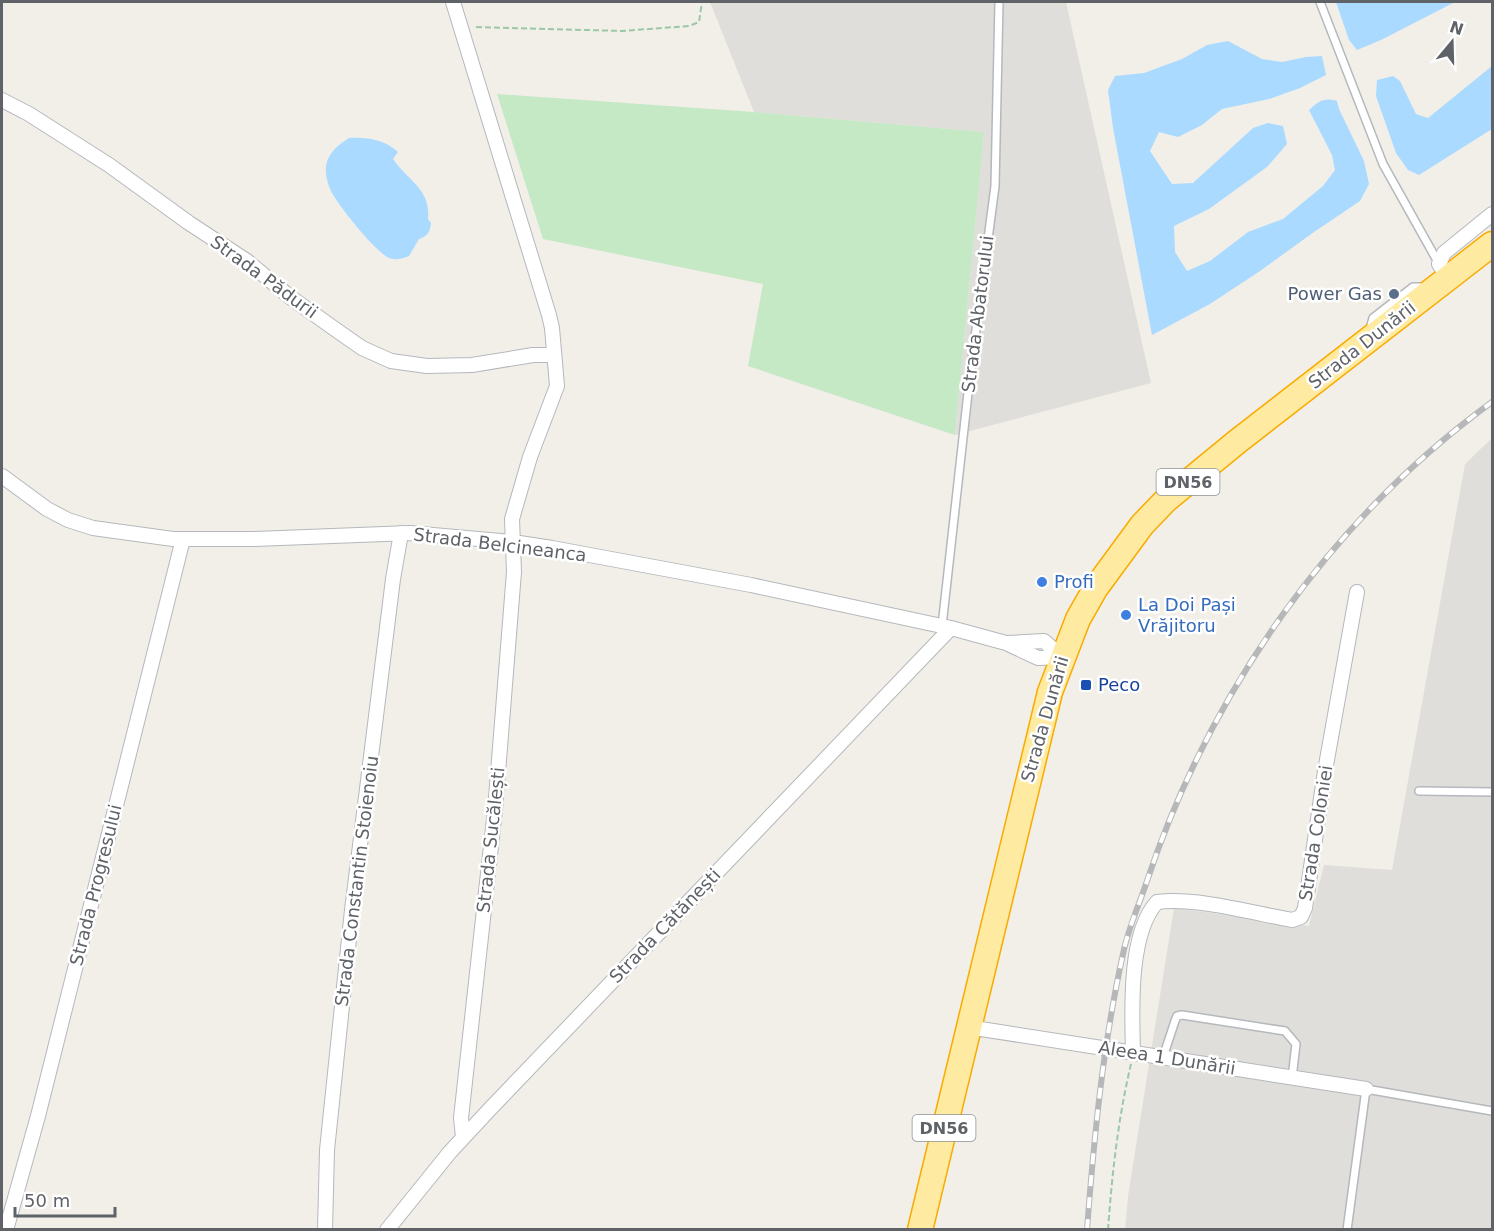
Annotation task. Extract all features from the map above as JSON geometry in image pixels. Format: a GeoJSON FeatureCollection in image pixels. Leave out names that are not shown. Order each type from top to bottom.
{"type":"FeatureCollection","features":[{"type":"Feature","properties":{"kind":"highway","name":"Strada Dunării"},"geometry":{"type":"LineString","coordinates":[[920,1230],[1050,692],[1078,619],[1095,589],[1142,525],[1166,500],[1366,342],[1441,276],[1492,244]]}},
{"type":"Feature","properties":{"kind":"street","name":"Strada Sucălești"},"geometry":{"type":"LineString","coordinates":[[453,2],[549,315],[557,386],[530,458],[512,519],[514,572],[499,762],[461,1118],[463,1137]]}},
{"type":"Feature","properties":{"kind":"street","name":"Strada Pădurii"},"geometry":{"type":"LineString","coordinates":[[2,100],[29,114],[109,165],[189,223],[247,261],[290,297],[362,348],[392,361],[427,366],[472,365],[554,355]]}},
{"type":"Feature","properties":{"kind":"street"},"geometry":{"type":"LineString","coordinates":[[1441,276],[1444,253],[1492,214]]}},
{"type":"Feature","properties":{"kind":"street","name":"Strada Belcineanca"},"geometry":{"type":"LineString","coordinates":[[2,476],[46,509],[68,520],[102,530],[183,539],[255,539],[401,533],[513,542],[751,585],[947,627],[1005,643],[1038,658],[1062,657]]}},
{"type":"Feature","properties":{"kind":"street","name":"Strada Constantin Stoienoiu"},"geometry":{"type":"LineString","coordinates":[[326,1230],[327,1150],[352,910],[393,579],[401,533]]}},
{"type":"Feature","properties":{"kind":"street","name":"Strada Progresului"},"geometry":{"type":"LineString","coordinates":[[6,1230],[183,539]]}},
{"type":"Feature","properties":{"kind":"street","name":"Strada Coloniei"},"geometry":{"type":"LineString","coordinates":[[1133,1053],[1132,976],[1143,929],[1151,908],[1157,902],[1168,900],[1207,904],[1292,920],[1301,917],[1305,908],[1325,771],[1357,592]]}},
{"type":"Feature","properties":{"kind":"street","name":"Strada Cătănești"},"geometry":{"type":"LineString","coordinates":[[387,1230],[463,1137],[947,627]]}},
{"type":"Feature","properties":{"kind":"street","name":"Aleea 1 Dunării"},"geometry":{"type":"LineString","coordinates":[[968,1027],[1366,1089]]}},
{"type":"Feature","properties":{"kind":"lane","name":"Strada Abatorului"},"geometry":{"type":"LineString","coordinates":[[947,627],[970,375],[995,186],[999,2]]}},
{"type":"Feature","properties":{"kind":"lane"},"geometry":{"type":"LineString","coordinates":[[1320,2],[1383,164],[1441,276]]}},
{"type":"Feature","properties":{"kind":"lane"},"geometry":{"type":"LineString","coordinates":[[1419,791],[1492,792]]}},
{"type":"Feature","properties":{"kind":"lane"},"geometry":{"type":"LineString","coordinates":[[1163,1058],[1177,1016],[1182,1015],[1285,1031],[1296,1044],[1292,1077]]}},
{"type":"Feature","properties":{"kind":"lane"},"geometry":{"type":"LineString","coordinates":[[1347,1230],[1366,1089],[1492,1111]]}},
{"type":"Feature","properties":{"kind":"path"},"geometry":{"type":"LineString","coordinates":[[461,27],[621,31],[689,26],[699,22],[702,2]]}},
{"type":"Feature","properties":{"kind":"path"},"geometry":{"type":"LineString","coordinates":[[1108,1230],[1113,1162],[1133,1053]]}},
{"type":"Feature","properties":{"kind":"shaded area"},"geometry":{"type":"Polygon","coordinates":[[[710,2],[1066,2],[1151,383],[955,435],[984,132],[754,112],[710,2]]]}},
{"type":"Feature","properties":{"kind":"shaded area"},"geometry":{"type":"Polygon","coordinates":[[[1492,438],[1492,1229],[1125,1230],[1128,1196],[1174,908],[1309,926],[1324,865],[1392,870],[1465,464],[1492,438]]]}},
{"type":"Feature","properties":{"kind":"green space"},"geometry":{"type":"Polygon","coordinates":[[[497,94],[754,112],[984,132],[955,435],[748,366],[763,284],[543,239],[497,94]]]}},
{"type":"Feature","properties":{"kind":"water"},"geometry":{"type":"Polygon","coordinates":[[[1336,2],[1455,2],[1357,50],[1349,40],[1336,2]]]}},
{"type":"Feature","properties":{"kind":"water"},"geometry":{"type":"Polygon","coordinates":[[[1228,41],[1262,59],[1282,62],[1322,56],[1326,75],[1300,88],[1269,99],[1222,109],[1202,125],[1178,137],[1159,132],[1150,151],[1172,184],[1193,183],[1253,128],[1268,123],[1283,126],[1287,144],[1267,167],[1209,209],[1174,226],[1175,252],[1187,271],[1210,261],[1248,232],[1283,219],[1323,186],[1335,170],[1332,155],[1309,110],[1322,101],[1329,99],[1337,101],[1364,161],[1369,184],[1360,201],[1260,271],[1210,304],[1152,335],[1108,90],[1115,76],[1144,73],[1182,59],[1207,45],[1228,41]]]}},
{"type":"Feature","properties":{"kind":"water"},"geometry":{"type":"Polygon","coordinates":[[[1492,66],[1492,129],[1419,175],[1408,170],[1396,153],[1376,96],[1377,80],[1393,76],[1400,81],[1416,114],[1428,118],[1492,66]]]}},
{"type":"Feature","properties":{"kind":"water"},"geometry":{"type":"Polygon","coordinates":[[[349,138],[375,140],[387,144],[398,152],[393,159],[426,200],[431,226],[425,237],[419,239],[409,256],[392,259],[380,252],[350,218],[331,190],[326,173],[327,161],[334,150],[349,138]]]}},
{"type":"Feature","properties":{"kind":"railway"},"geometry":{"type":"LineString","coordinates":[[1087,1230],[1105,1056],[1125,945],[1173,811],[1205,743],[1241,677],[1283,614],[1329,555],[1379,500],[1434,448],[1492,402]]}},
{"type":"Feature","properties":{"kind":"place","name":"Power Gas"},"geometry":{"type":"Point","coordinates":[1394,294]}},
{"type":"Feature","properties":{"kind":"place","name":"Profi"},"geometry":{"type":"Point","coordinates":[1042,582]}},
{"type":"Feature","properties":{"kind":"place","name":"La Doi Pași Vrăjitoru"},"geometry":{"type":"Point","coordinates":[1126,615]}},
{"type":"Feature","properties":{"kind":"place","name":"Peco"},"geometry":{"type":"Point","coordinates":[1086,685]}}]}
